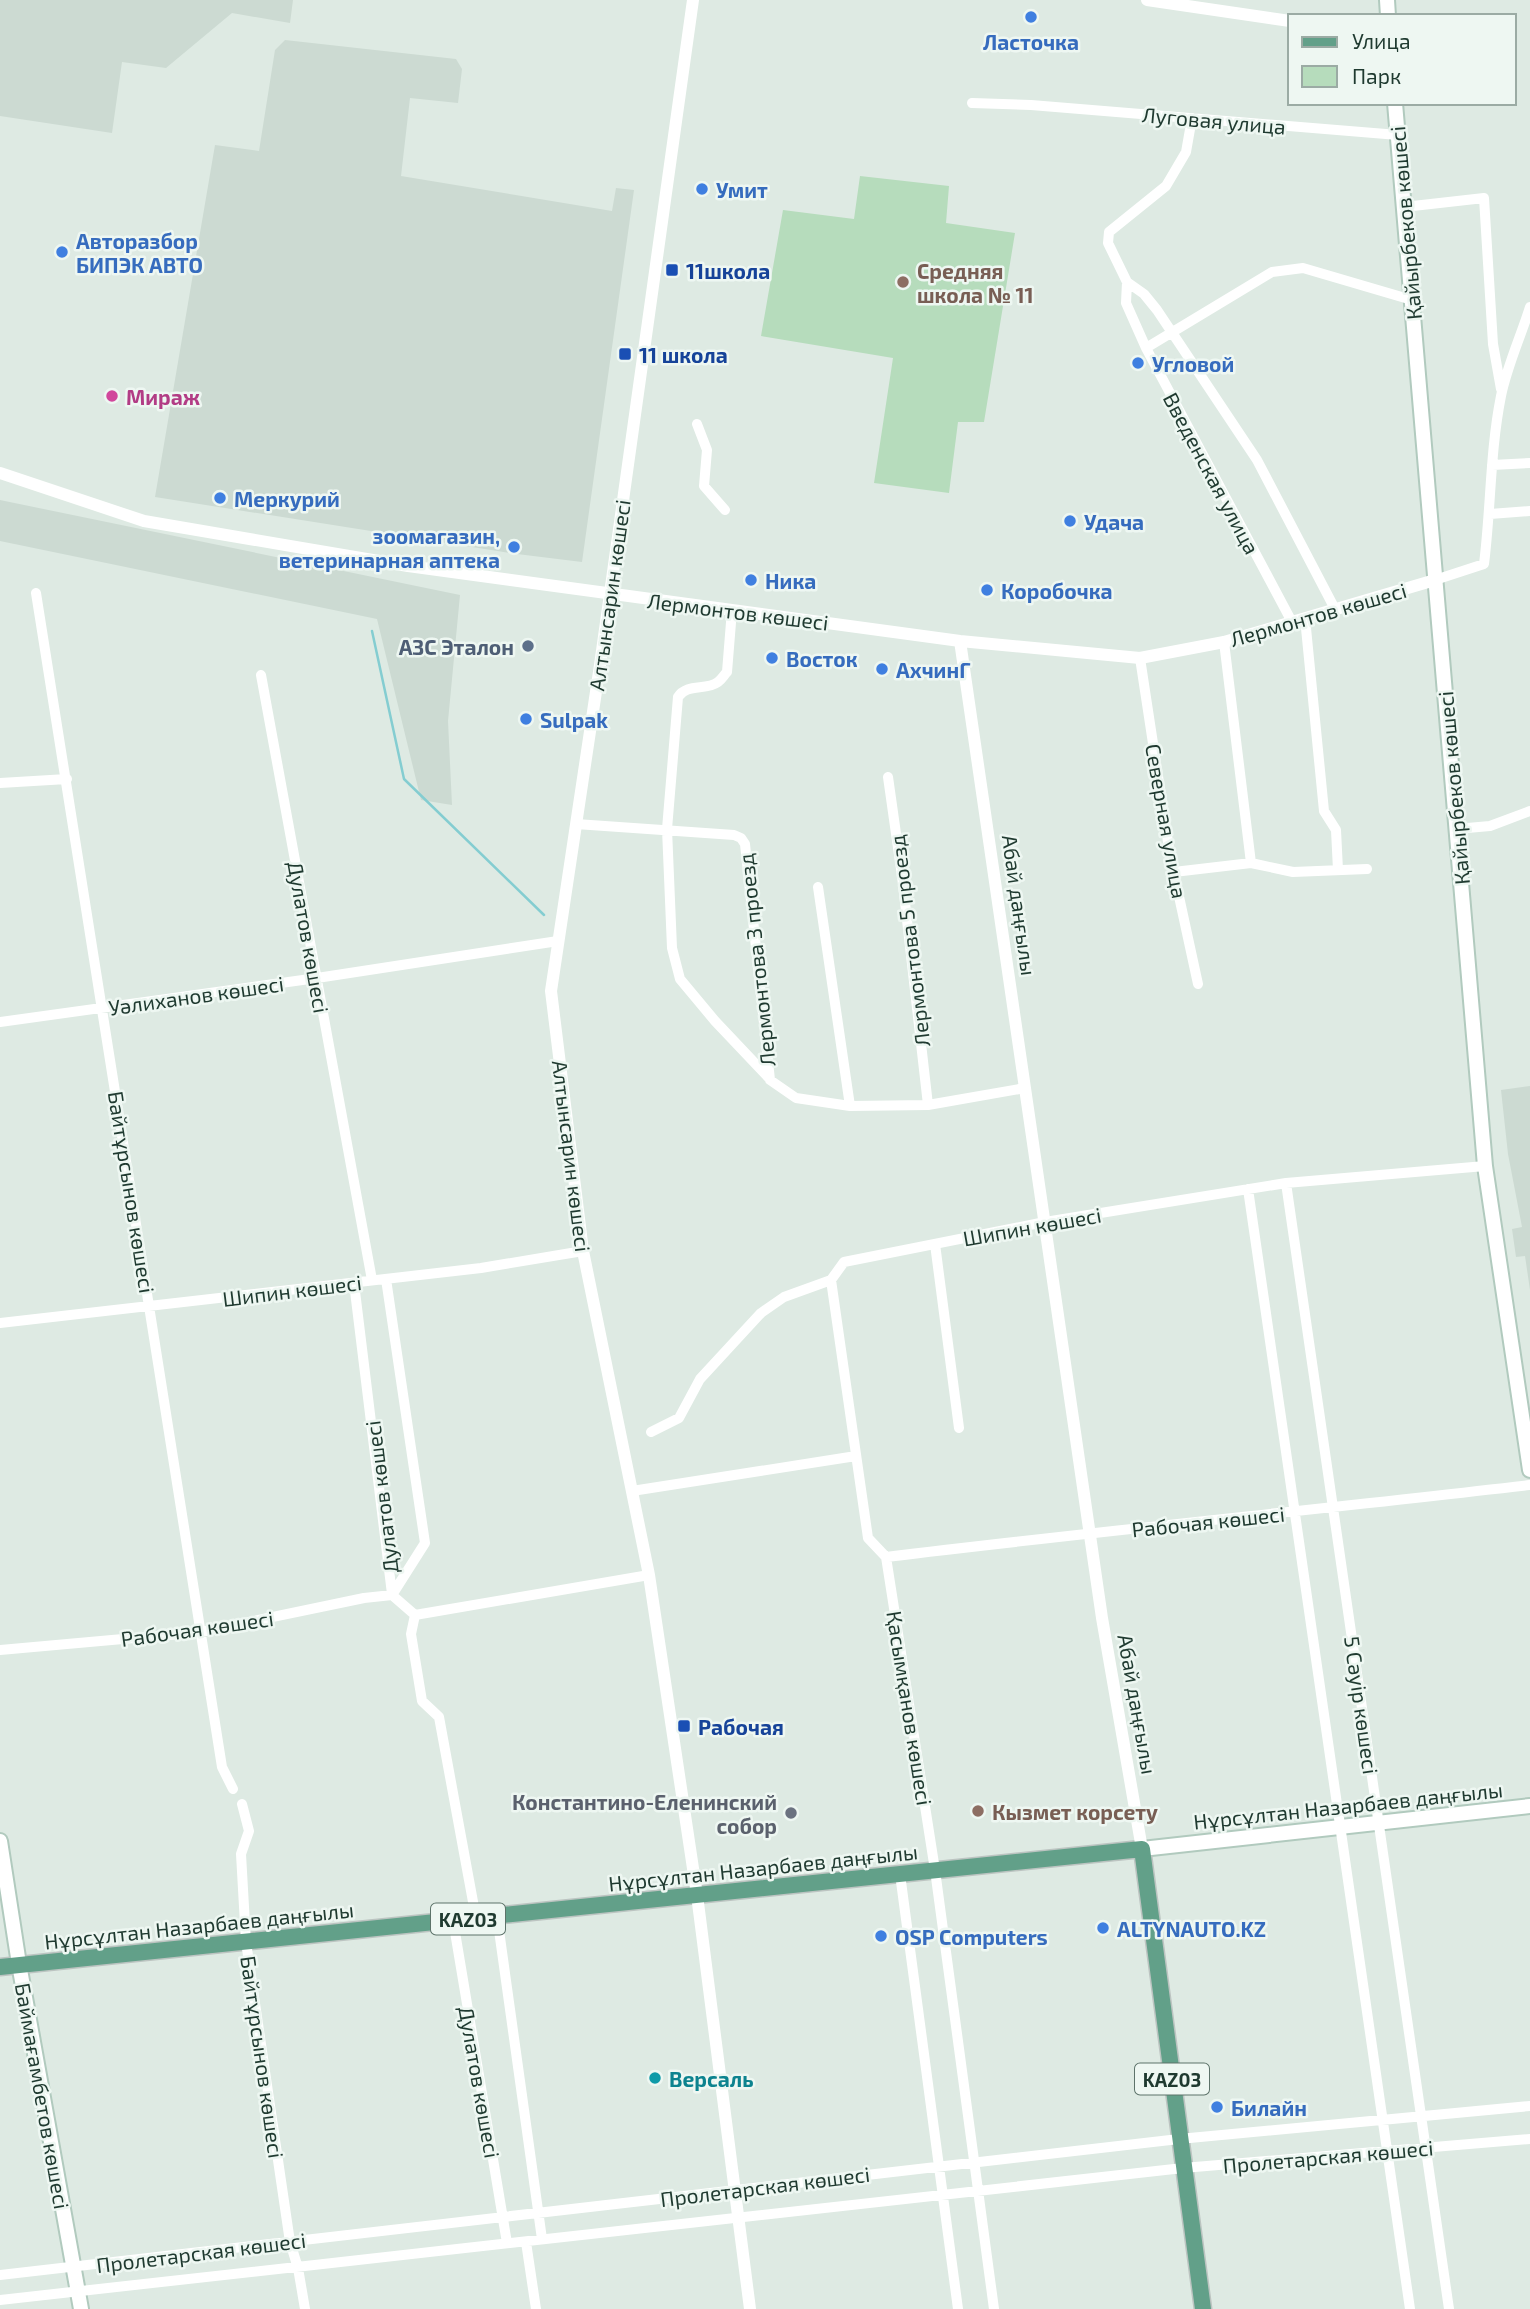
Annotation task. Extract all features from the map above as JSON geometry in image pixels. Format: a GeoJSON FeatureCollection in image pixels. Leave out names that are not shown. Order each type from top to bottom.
{"type":"FeatureCollection","features":[{"type":"Feature","properties":{"kind":"main road","name":"Қайырбеков көшесі"},"geometry":{"type":"LineString","coordinates":[[1395,105],[1485,1166],[1530,1470]]}},
{"type":"Feature","properties":{"kind":"main road","name":"Нұрсұлтан Назарбаев даңғылы"},"geometry":{"type":"LineString","coordinates":[[0,1967],[1142,1849],[1530,1806]]}},
{"type":"Feature","properties":{"kind":"main road","name":"Баймағамбетов көшесі"},"geometry":{"type":"LineString","coordinates":[[0,1841],[19,1964],[81,2309]]}},
{"type":"Feature","properties":{"kind":"main road","name":"Абай даңғылы"},"geometry":{"type":"LineString","coordinates":[[1142,1849],[1203,2309]]}},
{"type":"Feature","properties":{"kind":"street","name":"Алтынсарин көшесі"},"geometry":{"type":"LineString","coordinates":[[693,0],[551,991],[583,1251],[649,1575],[697,1895],[750,2309]]}},
{"type":"Feature","properties":{"kind":"street"},"geometry":{"type":"LineString","coordinates":[[1147,0],[1288,22]]}},
{"type":"Feature","properties":{"kind":"street","name":"Луговая улица"},"geometry":{"type":"LineString","coordinates":[[972,103],[1031,105],[1398,135]]}},
{"type":"Feature","properties":{"kind":"street"},"geometry":{"type":"LineString","coordinates":[[1192,118],[1186,152],[1166,186],[1112,228],[1107,236],[1108,243],[1127,282],[1144,294],[1257,460],[1335,608]]}},
{"type":"Feature","properties":{"kind":"street"},"geometry":{"type":"LineString","coordinates":[[1404,207],[1484,198],[1493,344],[1501,393]]}},
{"type":"Feature","properties":{"kind":"street"},"geometry":{"type":"LineString","coordinates":[[1146,348],[1272,272],[1283,270],[1303,268],[1412,300]]}},
{"type":"Feature","properties":{"kind":"street","name":"Введенская улица"},"geometry":{"type":"LineString","coordinates":[[1127,282],[1126,303],[1146,348],[1292,622]]}},
{"type":"Feature","properties":{"kind":"street"},"geometry":{"type":"LineString","coordinates":[[1435,580],[1484,564],[1501,393],[1529,313]]}},
{"type":"Feature","properties":{"kind":"street"},"geometry":{"type":"LineString","coordinates":[[697,424],[707,450],[704,486],[725,510]]}},
{"type":"Feature","properties":{"kind":"street"},"geometry":{"type":"LineString","coordinates":[[1492,466],[1530,463]]}},
{"type":"Feature","properties":{"kind":"street","name":"Лермонтов көшесі"},"geometry":{"type":"LineString","coordinates":[[0,473],[144,520],[408,566],[960,641],[1140,658],[1224,642],[1435,580]]}},
{"type":"Feature","properties":{"kind":"street"},"geometry":{"type":"LineString","coordinates":[[1490,514],[1530,511]]}},
{"type":"Feature","properties":{"kind":"street","name":"Байтұрсынов көшесі"},"geometry":{"type":"LineString","coordinates":[[36,593],[222,1767],[233,1789]]}},
{"type":"Feature","properties":{"kind":"street"},"geometry":{"type":"LineString","coordinates":[[732,610],[727,672],[713,685],[685,690],[678,696],[667,829],[672,948],[680,979],[769,1079],[796,1098],[850,1107],[928,1105],[1025,1088]]}},
{"type":"Feature","properties":{"kind":"street"},"geometry":{"type":"LineString","coordinates":[[1305,618],[1324,811],[1336,830],[1338,870]]}},
{"type":"Feature","properties":{"kind":"street","name":"Абай даңғылы"},"geometry":{"type":"LineString","coordinates":[[960,641],[1090,1532],[1142,1849]]}},
{"type":"Feature","properties":{"kind":"street"},"geometry":{"type":"LineString","coordinates":[[1224,642],[1251,863]]}},
{"type":"Feature","properties":{"kind":"street","name":"Северная улица"},"geometry":{"type":"LineString","coordinates":[[1140,658],[1174,872],[1198,984]]}},
{"type":"Feature","properties":{"kind":"street","name":"Дулатов көшесі"},"geometry":{"type":"LineString","coordinates":[[261,675],[372,1280]]}},
{"type":"Feature","properties":{"kind":"street","name":"Лермонтова 5 проезд"},"geometry":{"type":"LineString","coordinates":[[888,778],[928,1105]]}},
{"type":"Feature","properties":{"kind":"street"},"geometry":{"type":"LineString","coordinates":[[0,783],[67,779]]}},
{"type":"Feature","properties":{"kind":"street"},"geometry":{"type":"LineString","coordinates":[[1456,829],[1490,826],[1530,811]]}},
{"type":"Feature","properties":{"kind":"street","name":"Лермонтова 3 проезд"},"geometry":{"type":"LineString","coordinates":[[576,824],[667,829],[734,835],[741,838],[745,844],[751,890],[769,1079]]}},
{"type":"Feature","properties":{"kind":"street"},"geometry":{"type":"LineString","coordinates":[[1174,872],[1251,863],[1293,872],[1367,869]]}},
{"type":"Feature","properties":{"kind":"street"},"geometry":{"type":"LineString","coordinates":[[818,887],[850,1107]]}},
{"type":"Feature","properties":{"kind":"street","name":"Уәлиханов көшесі"},"geometry":{"type":"LineString","coordinates":[[0,1022],[558,941]]}},
{"type":"Feature","properties":{"kind":"street","name":"Шипин көшесі"},"geometry":{"type":"LineString","coordinates":[[651,1432],[679,1418],[700,1379],[761,1313],[784,1297],[831,1280],[844,1262],[1045,1222],[1248,1189],[1485,1166]]}},
{"type":"Feature","properties":{"kind":"street","name":"5 Сәуір көшесі"},"geometry":{"type":"LineString","coordinates":[[1286,1184],[1449,2309]]}},
{"type":"Feature","properties":{"kind":"street","name":"5 Сәуір көшесі"},"geometry":{"type":"LineString","coordinates":[[1248,1189],[1410,2309]]}},
{"type":"Feature","properties":{"kind":"street"},"geometry":{"type":"LineString","coordinates":[[935,1244],[959,1428]]}},
{"type":"Feature","properties":{"kind":"street","name":"Шипин көшесі"},"geometry":{"type":"LineString","coordinates":[[0,1323],[481,1268],[583,1251]]}},
{"type":"Feature","properties":{"kind":"street","name":"Дулатов көшесі"},"geometry":{"type":"LineString","coordinates":[[386,1279],[425,1543],[395,1597]]}},
{"type":"Feature","properties":{"kind":"street","name":"Қасымқанов көшесі"},"geometry":{"type":"LineString","coordinates":[[831,1280],[868,1538],[886,1557],[936,1870],[994,2309]]}},
{"type":"Feature","properties":{"kind":"street","name":"Дулатов көшесі"},"geometry":{"type":"LineString","coordinates":[[354,1283],[395,1597]]}},
{"type":"Feature","properties":{"kind":"street"},"geometry":{"type":"LineString","coordinates":[[632,1491],[856,1456]]}},
{"type":"Feature","properties":{"kind":"street","name":"Рабочая көшесі"},"geometry":{"type":"LineString","coordinates":[[886,1557],[1090,1532],[1530,1486]]}},
{"type":"Feature","properties":{"kind":"street"},"geometry":{"type":"LineString","coordinates":[[411,1611],[649,1575]]}},
{"type":"Feature","properties":{"kind":"street"},"geometry":{"type":"LineString","coordinates":[[395,1597],[411,1611],[411,1634],[422,1701],[439,1717],[475,1918]]}},
{"type":"Feature","properties":{"kind":"street","name":"Рабочая көшесі"},"geometry":{"type":"LineString","coordinates":[[0,1650],[201,1632],[364,1598],[395,1597]]}},
{"type":"Feature","properties":{"kind":"street","name":"Байтұрсынов көшесі"},"geometry":{"type":"LineString","coordinates":[[243,1804],[249,1831],[241,1854],[246,1942],[290,2242],[298,2268],[305,2309]]}},
{"type":"Feature","properties":{"kind":"street"},"geometry":{"type":"LineString","coordinates":[[900,1874],[958,2309]]}},
{"type":"Feature","properties":{"kind":"street","name":"Дулатов көшесі"},"geometry":{"type":"LineString","coordinates":[[497,1916],[542,2239]]}},
{"type":"Feature","properties":{"kind":"street","name":"Дулатов көшесі"},"geometry":{"type":"LineString","coordinates":[[453,1920],[508,2243]]}},
{"type":"Feature","properties":{"kind":"street","name":"Пролетарская көшесі"},"geometry":{"type":"LineString","coordinates":[[0,2275],[1179,2139],[1530,2106]]}},
{"type":"Feature","properties":{"kind":"street","name":"Пролетарская көшесі"},"geometry":{"type":"LineString","coordinates":[[0,2300],[1183,2168],[1530,2140]]}},
{"type":"Feature","properties":{"kind":"street"},"geometry":{"type":"LineString","coordinates":[[526,2242],[536,2309]]}},
{"type":"Feature","properties":{"kind":"shaded area"},"geometry":{"type":"Polygon","coordinates":[[[0,0],[293,0],[290,23],[232,13],[166,68],[122,62],[112,133],[0,116],[0,0]]]}},
{"type":"Feature","properties":{"kind":"shaded area"},"geometry":{"type":"Polygon","coordinates":[[[285,40],[456,59],[462,69],[458,103],[410,98],[401,176],[612,211],[616,188],[634,190],[582,562],[155,497],[215,145],[259,151],[275,50],[285,40]]]}},
{"type":"Feature","properties":{"kind":"shaded area"},"geometry":{"type":"Polygon","coordinates":[[[0,500],[460,595],[448,721],[452,805],[421,800],[377,619],[0,541],[0,500]]]}},
{"type":"Feature","properties":{"kind":"shaded area"},"geometry":{"type":"Polygon","coordinates":[[[1530,1086],[1530,1290],[1525,1256],[1516,1257],[1512,1229],[1522,1227],[1508,1154],[1501,1090],[1530,1086]]]}},
{"type":"Feature","properties":{"kind":"green space"},"geometry":{"type":"Polygon","coordinates":[[[860,176],[949,186],[946,223],[1015,233],[984,422],[958,422],[949,493],[874,483],[893,358],[761,336],[783,210],[854,219],[860,176]]]}},
{"type":"Feature","properties":{"kind":"waterway"},"geometry":{"type":"LineString","coordinates":[[372,631],[404,779],[544,915]]}},
{"type":"Feature","properties":{"kind":"place","name":"Ласточка"},"geometry":{"type":"Point","coordinates":[1031,17]}},
{"type":"Feature","properties":{"kind":"place","name":"Умит"},"geometry":{"type":"Point","coordinates":[702,189]}},
{"type":"Feature","properties":{"kind":"place","name":"Авторазбор БИПЭК АВТО"},"geometry":{"type":"Point","coordinates":[62,252]}},
{"type":"Feature","properties":{"kind":"place","name":"11школа"},"geometry":{"type":"Point","coordinates":[672,270]}},
{"type":"Feature","properties":{"kind":"place","name":"Средняя школа № 11"},"geometry":{"type":"Point","coordinates":[903,282]}},
{"type":"Feature","properties":{"kind":"place","name":"11 школа"},"geometry":{"type":"Point","coordinates":[625,354]}},
{"type":"Feature","properties":{"kind":"place","name":"Угловой"},"geometry":{"type":"Point","coordinates":[1138,363]}},
{"type":"Feature","properties":{"kind":"place","name":"Мираж"},"geometry":{"type":"Point","coordinates":[112,396]}},
{"type":"Feature","properties":{"kind":"place","name":"Меркурий"},"geometry":{"type":"Point","coordinates":[220,498]}},
{"type":"Feature","properties":{"kind":"place","name":"Удача"},"geometry":{"type":"Point","coordinates":[1070,521]}},
{"type":"Feature","properties":{"kind":"place","name":"зоомагазин, ветеринарная аптека"},"geometry":{"type":"Point","coordinates":[514,547]}},
{"type":"Feature","properties":{"kind":"place","name":"Ника"},"geometry":{"type":"Point","coordinates":[751,580]}},
{"type":"Feature","properties":{"kind":"place","name":"Коробочка"},"geometry":{"type":"Point","coordinates":[987,590]}},
{"type":"Feature","properties":{"kind":"place","name":"АЗС Эталон"},"geometry":{"type":"Point","coordinates":[528,646]}},
{"type":"Feature","properties":{"kind":"place","name":"Восток"},"geometry":{"type":"Point","coordinates":[772,658]}},
{"type":"Feature","properties":{"kind":"place","name":"АхчинГ"},"geometry":{"type":"Point","coordinates":[882,669]}},
{"type":"Feature","properties":{"kind":"place","name":"Sulpak"},"geometry":{"type":"Point","coordinates":[526,719]}},
{"type":"Feature","properties":{"kind":"place","name":"Рабочая"},"geometry":{"type":"Point","coordinates":[684,1726]}},
{"type":"Feature","properties":{"kind":"place","name":"Кызмет корсету"},"geometry":{"type":"Point","coordinates":[978,1811]}},
{"type":"Feature","properties":{"kind":"place","name":"Константино-Еленинский собор"},"geometry":{"type":"Point","coordinates":[791,1813]}},
{"type":"Feature","properties":{"kind":"place","name":"ALTYNAUTO.KZ"},"geometry":{"type":"Point","coordinates":[1103,1928]}},
{"type":"Feature","properties":{"kind":"place","name":"OSP Computers"},"geometry":{"type":"Point","coordinates":[881,1936]}},
{"type":"Feature","properties":{"kind":"place","name":"Версаль"},"geometry":{"type":"Point","coordinates":[655,2078]}},
{"type":"Feature","properties":{"kind":"place","name":"Билайн"},"geometry":{"type":"Point","coordinates":[1217,2107]}}]}
